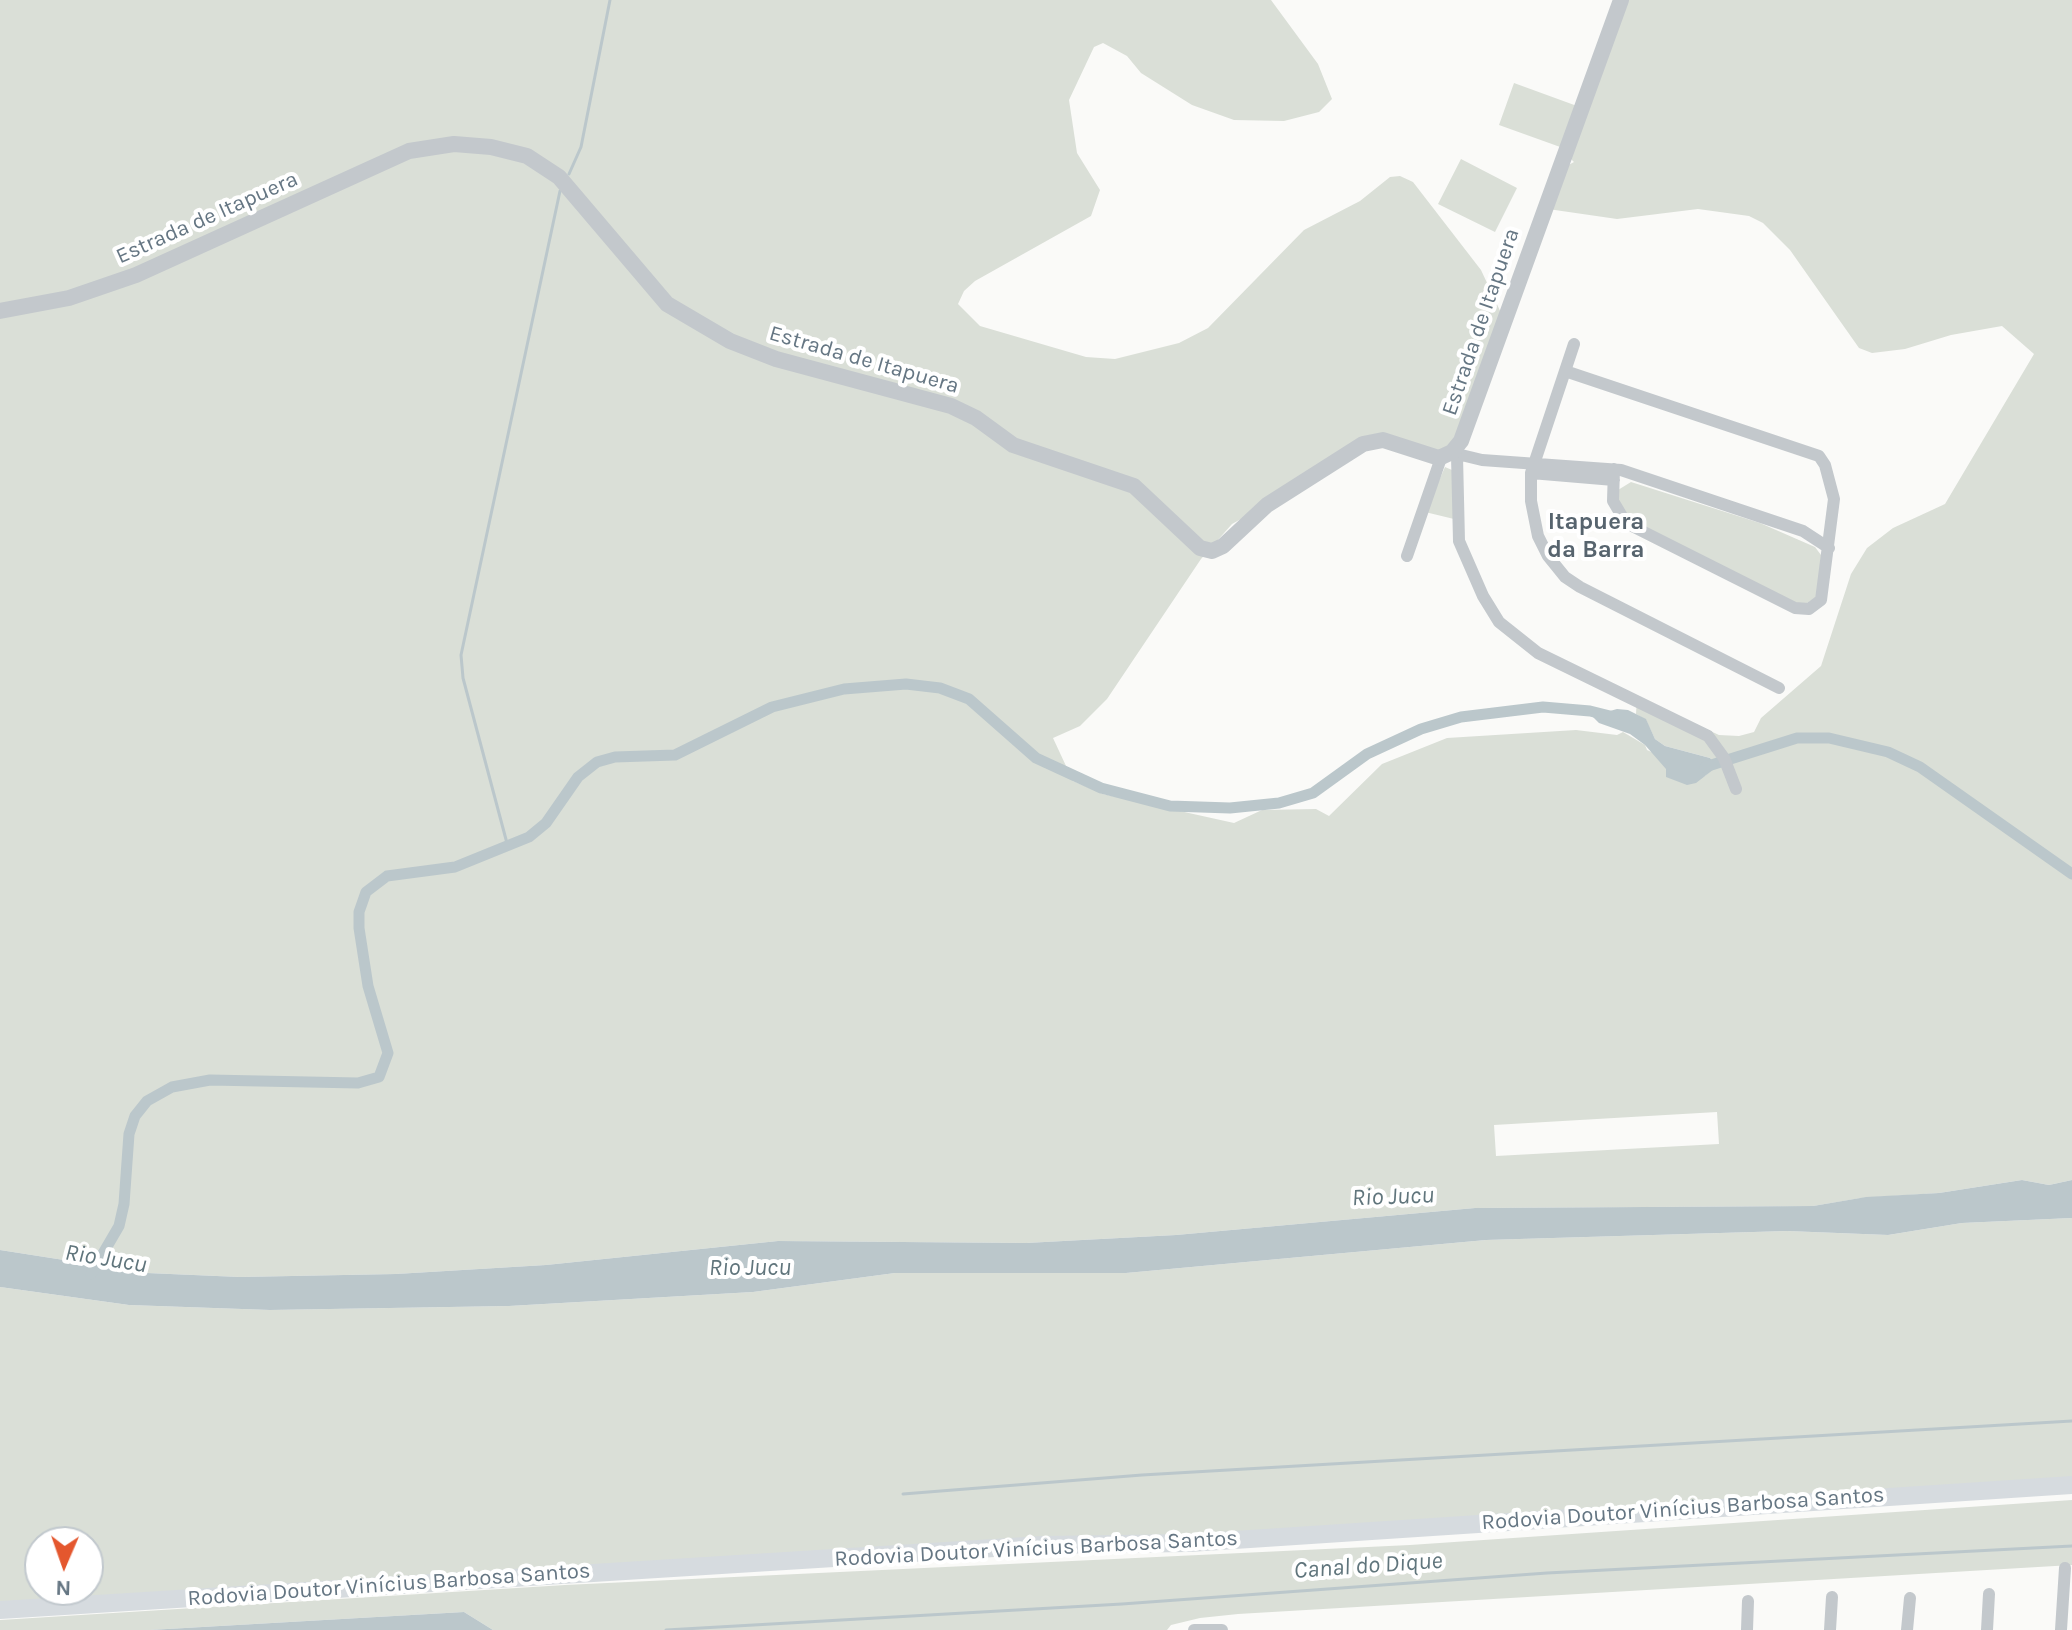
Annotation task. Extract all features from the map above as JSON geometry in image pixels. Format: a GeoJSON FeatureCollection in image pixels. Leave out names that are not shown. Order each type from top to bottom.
{"type":"FeatureCollection","features":[{"type":"Feature","properties":{"kind":"main road","name":"Rodovia Doutor Vinícius Barbosa Santos"},"geometry":{"type":"LineString","coordinates":[[0,1610],[1042,1545],[1189,1543],[2072,1485]]}},
{"type":"Feature","properties":{"kind":"street","name":"Estrada de Itapuera"},"geometry":{"type":"LineString","coordinates":[[0,311],[69,298],[136,275],[409,151],[436,145],[471,143],[527,156],[559,177],[667,304],[730,341],[776,359],[951,406],[976,418],[1013,445],[1134,486],[1206,550],[1223,546],[1267,505],[1368,441],[1383,440],[1429,457],[1450,455],[1471,420],[1513,292],[1621,0]]}},
{"type":"Feature","properties":{"kind":"street"},"geometry":{"type":"LineString","coordinates":[[1574,344],[1532,467],[1531,501],[1538,536],[1548,556],[1565,577],[1779,688]]}},
{"type":"Feature","properties":{"kind":"street"},"geometry":{"type":"LineString","coordinates":[[1565,371],[1819,456],[1833,493],[1821,600],[1809,609],[1795,608],[1626,523],[1615,507],[1614,474]]}},
{"type":"Feature","properties":{"kind":"street"},"geometry":{"type":"LineString","coordinates":[[1450,455],[1532,467],[1614,474],[1803,531],[1829,548]]}},
{"type":"Feature","properties":{"kind":"street"},"geometry":{"type":"LineString","coordinates":[[1407,556],[1450,455]]}},
{"type":"Feature","properties":{"kind":"street"},"geometry":{"type":"LineString","coordinates":[[1450,455],[1459,541],[1483,596],[1499,622],[1538,653],[1702,731],[1713,739],[1736,789]]}},
{"type":"Feature","properties":{"kind":"street"},"geometry":{"type":"LineString","coordinates":[[2061,1630],[2065,1568]]}},
{"type":"Feature","properties":{"kind":"street"},"geometry":{"type":"LineString","coordinates":[[1987,1630],[1989,1594]]}},
{"type":"Feature","properties":{"kind":"street"},"geometry":{"type":"LineString","coordinates":[[1830,1630],[1832,1597]]}},
{"type":"Feature","properties":{"kind":"street"},"geometry":{"type":"LineString","coordinates":[[1907,1630],[1910,1598]]}},
{"type":"Feature","properties":{"kind":"street"},"geometry":{"type":"LineString","coordinates":[[1747,1630],[1748,1601]]}},
{"type":"Feature","properties":{"kind":"street"},"geometry":{"type":"LineString","coordinates":[[1195,1629],[1222,1630]]}},
{"type":"Feature","properties":{"kind":"shaded area"},"geometry":{"type":"Polygon","coordinates":[[[0,0],[1271,0],[1318,64],[1332,99],[1319,112],[1284,121],[1234,120],[1192,105],[1141,73],[1127,56],[1103,43],[1094,47],[1069,100],[1077,153],[1100,190],[1091,216],[975,281],[964,291],[958,304],[980,326],[1086,357],[1115,359],[1179,343],[1208,328],[1304,230],[1360,201],[1390,177],[1400,176],[1413,182],[1481,270],[1502,315],[1453,443],[1435,455],[1386,438],[1232,524],[1201,559],[1107,699],[1080,726],[1053,738],[1073,781],[1103,794],[1234,823],[1262,810],[1316,809],[1329,816],[1382,764],[1447,738],[1576,730],[1617,735],[1623,732],[1645,745],[1647,750],[1705,776],[1717,765],[1710,758],[1665,746],[1655,739],[1646,720],[1636,714],[1637,697],[1719,735],[1739,736],[1754,732],[1761,718],[1821,666],[1851,574],[1867,548],[1893,528],[1945,504],[2034,354],[2002,326],[1951,335],[1905,349],[1872,353],[1859,348],[1790,250],[1763,223],[1749,216],[1698,209],[1617,219],[1548,209],[1563,168],[1574,162],[1568,156],[1619,0],[2072,0],[2072,1180],[2049,1185],[2022,1180],[1939,1193],[1861,1198],[1813,1206],[1475,1208],[1176,1235],[1026,1243],[778,1241],[546,1265],[396,1274],[240,1277],[147,1273],[0,1250],[0,0]],[[1717,1112],[1494,1125],[1496,1156],[1719,1144],[1717,1112]]]}},
{"type":"Feature","properties":{"kind":"shaded area"},"geometry":{"type":"Polygon","coordinates":[[[1514,83],[1577,106],[1563,148],[1499,125],[1514,83]]]}},
{"type":"Feature","properties":{"kind":"shaded area"},"geometry":{"type":"Polygon","coordinates":[[[1461,159],[1517,188],[1495,232],[1438,204],[1461,159]]]}},
{"type":"Feature","properties":{"kind":"shaded area"},"geometry":{"type":"Polygon","coordinates":[[[1445,467],[1452,470],[1454,519],[1425,512],[1445,467]]]}},
{"type":"Feature","properties":{"kind":"shaded area"},"geometry":{"type":"Polygon","coordinates":[[[1631,482],[1760,523],[1815,547],[1821,555],[1819,596],[1802,606],[1628,520],[1619,508],[1618,490],[1631,482]]]}},
{"type":"Feature","properties":{"kind":"shaded area"},"geometry":{"type":"Polygon","coordinates":[[[2072,1218],[2072,1483],[1409,1528],[104,1597],[104,1526],[24,1526],[24,1602],[0,1603],[0,1287],[129,1305],[270,1310],[509,1306],[753,1292],[895,1273],[1126,1273],[1486,1240],[1787,1231],[1888,1235],[1962,1223],[2072,1218]]]}},
{"type":"Feature","properties":{"kind":"shaded area"},"geometry":{"type":"Polygon","coordinates":[[[2072,1500],[2072,1565],[1238,1614],[1200,1618],[1171,1625],[1167,1630],[493,1630],[464,1612],[150,1630],[0,1630],[0,1620],[565,1585],[1410,1545],[2072,1500]]]}},
{"type":"Feature","properties":{"kind":"water"},"geometry":{"type":"Polygon","coordinates":[[[1617,709],[1628,710],[1646,719],[1655,739],[1665,746],[1710,758],[1718,766],[1696,783],[1687,785],[1666,777],[1666,769],[1645,745],[1630,734],[1599,723],[1592,716],[1617,709]]]}},
{"type":"Feature","properties":{"kind":"water","name":"Rio Jucu"},"geometry":{"type":"Polygon","coordinates":[[[2022,1180],[2049,1185],[2072,1180],[2072,1218],[1962,1223],[1888,1235],[1787,1231],[1486,1240],[1126,1273],[895,1273],[753,1292],[509,1306],[270,1310],[129,1305],[0,1287],[0,1250],[147,1273],[240,1277],[396,1274],[546,1265],[778,1241],[1026,1243],[1176,1235],[1475,1208],[1813,1206],[1866,1197],[1939,1193],[2022,1180]]]}},
{"type":"Feature","properties":{"kind":"water"},"geometry":{"type":"Polygon","coordinates":[[[464,1612],[493,1630],[150,1630],[464,1612]]]}},
{"type":"Feature","properties":{"kind":"waterway"},"geometry":{"type":"LineString","coordinates":[[569,174],[581,147],[610,0]]}},
{"type":"Feature","properties":{"kind":"waterway"},"geometry":{"type":"LineString","coordinates":[[508,847],[463,678],[461,655],[560,191]]}},
{"type":"Feature","properties":{"kind":"waterway"},"geometry":{"type":"LineString","coordinates":[[91,1274],[119,1226],[124,1204],[129,1134],[135,1116],[147,1101],[172,1087],[210,1080],[358,1083],[379,1077],[388,1053],[368,986],[359,928],[359,912],[366,892],[387,876],[455,867],[529,837],[546,823],[578,777],[597,762],[615,757],[675,755],[772,707],[844,689],[906,684],[940,688],[969,699],[1036,758],[1101,788],[1170,806],[1230,808],[1279,803],[1313,793],[1367,754],[1421,729],[1461,717],[1543,707],[1590,711],[1614,717]]}},
{"type":"Feature","properties":{"kind":"waterway"},"geometry":{"type":"LineString","coordinates":[[1705,767],[1797,738],[1829,738],[1888,752],[1920,767],[2072,874]]}},
{"type":"Feature","properties":{"kind":"waterway"},"geometry":{"type":"LineString","coordinates":[[903,1494],[1142,1475],[2072,1421]]}},
{"type":"Feature","properties":{"kind":"waterway","name":"Canal do Dique"},"geometry":{"type":"LineString","coordinates":[[666,1630],[1122,1604],[1547,1573],[2072,1546]]}},
{"type":"Feature","properties":{"kind":"district","name":"Itapuera da Barra"},"geometry":{"type":"Point","coordinates":[1596,536]}}]}
